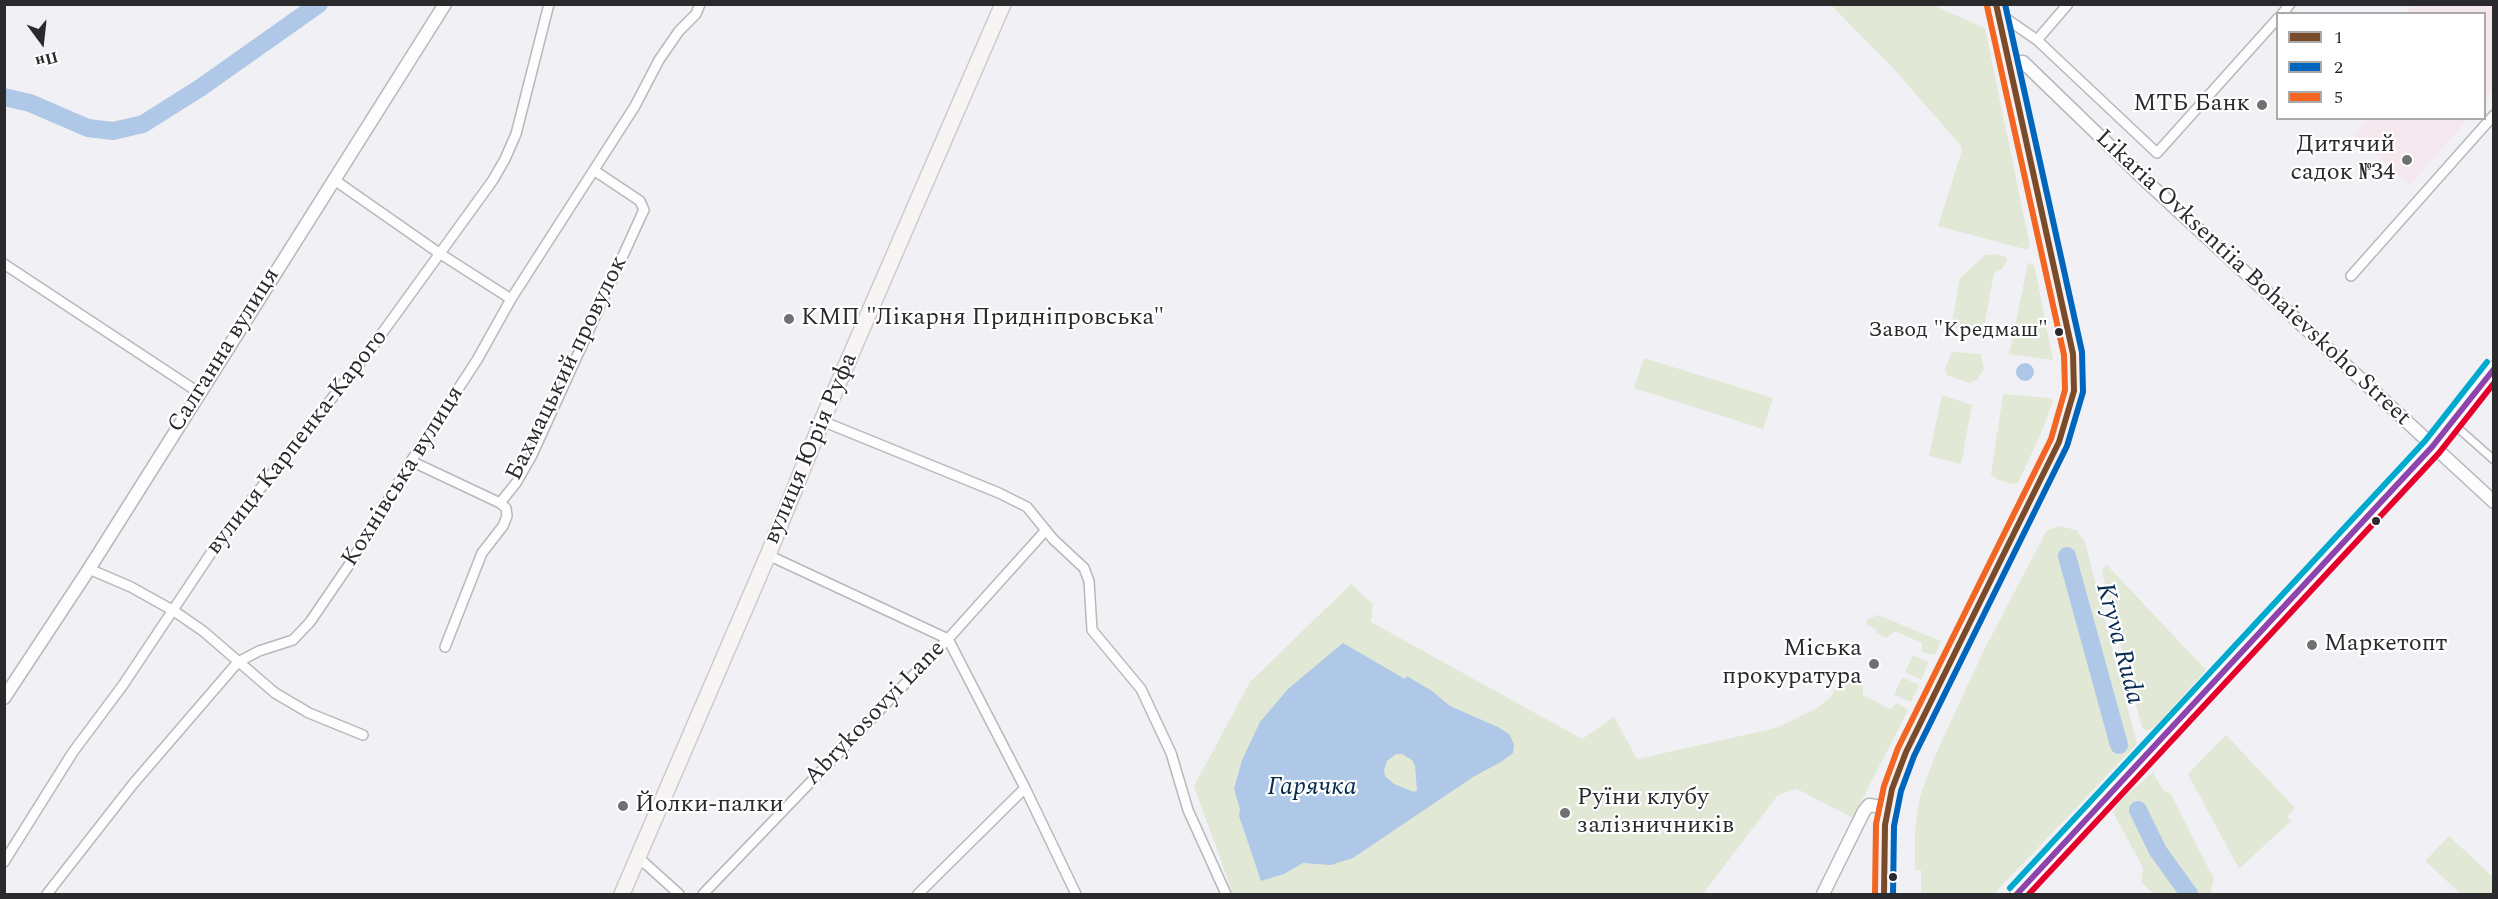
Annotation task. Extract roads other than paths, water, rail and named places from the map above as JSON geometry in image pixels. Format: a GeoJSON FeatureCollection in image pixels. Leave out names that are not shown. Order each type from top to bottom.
{"type":"FeatureCollection","features":[{"type":"Feature","properties":{"kind":"highway"},"geometry":{"type":"LineString","coordinates":[[1884,894],[1885,825],[1892,789],[1906,752],[2059,442],[2074,391],[2073,354],[1997,9]]}},
{"type":"Feature","properties":{"kind":"main road","name":"вулиця Юрія Руфа"},"geometry":{"type":"LineString","coordinates":[[622,894],[768,555],[822,421],[1004,4]]}},
{"type":"Feature","properties":{"kind":"main road"},"geometry":{"type":"LineString","coordinates":[[2017,894],[2432,447],[2493,368]]}},
{"type":"Feature","properties":{"kind":"street","name":"Салганна вулиця"},"geometry":{"type":"LineString","coordinates":[[4,698],[89,569],[198,392],[445,4]]}},
{"type":"Feature","properties":{"kind":"street","name":"вулиця Карпенка-Карого"},"geometry":{"type":"LineString","coordinates":[[4,862],[73,752],[174,611],[221,538],[367,354],[506,159],[516,134],[549,4]]}},
{"type":"Feature","properties":{"kind":"street","name":"Кохнівська вулиця"},"geometry":{"type":"LineString","coordinates":[[47,894],[133,784],[238,662],[248,655],[282,644],[301,634],[351,562],[411,461],[477,360],[511,298],[561,218],[595,171],[659,60],[679,31],[696,14],[700,4]]}},
{"type":"Feature","properties":{"kind":"street"},"geometry":{"type":"LineString","coordinates":[[2037,40],[2068,4]]}},
{"type":"Feature","properties":{"kind":"street"},"geometry":{"type":"LineString","coordinates":[[1997,9],[2037,40],[2157,153],[2276,19]]}},
{"type":"Feature","properties":{"kind":"street","name":"Likaria Ovksentiia Bohaievskoho Street"},"geometry":{"type":"LineString","coordinates":[[2009,64],[2023,62],[2147,182],[2493,502]]}},
{"type":"Feature","properties":{"kind":"street"},"geometry":{"type":"LineString","coordinates":[[2351,276],[2493,115]]}},
{"type":"Feature","properties":{"kind":"street","name":"Бахмацький провулок"},"geometry":{"type":"LineString","coordinates":[[445,647],[482,553],[503,526],[507,516],[506,508],[500,503],[516,483],[532,455],[644,210],[640,201],[595,171]]}},
{"type":"Feature","properties":{"kind":"street"},"geometry":{"type":"LineString","coordinates":[[333,179],[439,253],[511,298]]}},
{"type":"Feature","properties":{"kind":"street"},"geometry":{"type":"LineString","coordinates":[[4,264],[198,392]]}},
{"type":"Feature","properties":{"kind":"street"},"geometry":{"type":"LineString","coordinates":[[822,421],[999,493],[1027,507],[1046,530],[1084,568],[1089,581],[1092,630],[1141,689],[1171,753],[1188,810],[1226,894]]}},
{"type":"Feature","properties":{"kind":"street"},"geometry":{"type":"LineString","coordinates":[[2451,422],[2493,460]]}},
{"type":"Feature","properties":{"kind":"street"},"geometry":{"type":"LineString","coordinates":[[411,461],[500,503]]}},
{"type":"Feature","properties":{"kind":"street","name":"Abrykosovyi Lane"},"geometry":{"type":"LineString","coordinates":[[703,894],[948,639],[1046,530]]}},
{"type":"Feature","properties":{"kind":"street"},"geometry":{"type":"LineString","coordinates":[[768,555],[948,639],[1025,788],[1076,894]]}},
{"type":"Feature","properties":{"kind":"street"},"geometry":{"type":"LineString","coordinates":[[89,569],[131,587],[174,611],[203,631],[275,693],[300,708],[363,735]]}},
{"type":"Feature","properties":{"kind":"street"},"geometry":{"type":"LineString","coordinates":[[918,894],[1025,788]]}},
{"type":"Feature","properties":{"kind":"street"},"geometry":{"type":"LineString","coordinates":[[1823,894],[1864,811],[1869,805],[1888,808]]}},
{"type":"Feature","properties":{"kind":"street"},"geometry":{"type":"LineString","coordinates":[[638,858],[679,894]]}},
{"type":"Feature","properties":{"kind":"water"},"geometry":{"type":"Polygon","coordinates":[[[2025,363],[2031,366],[2034,372],[2031,378],[2025,381],[2019,378],[2016,372],[2019,366],[2025,363]]]}},
{"type":"Feature","properties":{"kind":"water","name":"Гарячка"},"geometry":{"type":"Polygon","coordinates":[[[1343,643],[1405,679],[1407,676],[1432,691],[1450,706],[1500,728],[1510,735],[1514,745],[1513,753],[1473,777],[1353,858],[1331,865],[1303,863],[1284,874],[1261,881],[1239,816],[1240,809],[1234,789],[1242,760],[1260,722],[1288,689],[1343,643]],[[1396,754],[1387,761],[1385,776],[1394,784],[1414,792],[1417,790],[1415,766],[1412,760],[1402,754],[1396,754]]]}},
{"type":"Feature","properties":{"kind":"waterway","name":"Kryva Ruda"},"geometry":{"type":"LineString","coordinates":[[4,97],[30,103],[88,128],[113,131],[143,124],[200,88],[319,4]]}},
{"type":"Feature","properties":{"kind":"waterway","name":"Kryva Ruda"},"geometry":{"type":"LineString","coordinates":[[2067,556],[2119,745]]}},
{"type":"Feature","properties":{"kind":"waterway","name":"Kryva Ruda"},"geometry":{"type":"LineString","coordinates":[[2138,810],[2158,851],[2189,894]]}},
{"type":"Feature","properties":{"kind":"place","name":"МТБ Банк"},"geometry":{"type":"Point","coordinates":[2262,105]}},
{"type":"Feature","properties":{"kind":"place","name":"Дитячий садок №34"},"geometry":{"type":"Point","coordinates":[2407,160]}},
{"type":"Feature","properties":{"kind":"place","name":"КМП \"Лікарня Придніпровська\""},"geometry":{"type":"Point","coordinates":[789,319]}},
{"type":"Feature","properties":{"kind":"place","name":"Завод \"Кредмаш\""},"geometry":{"type":"Point","coordinates":[2059,332]}},
{"type":"Feature","properties":{"kind":"place","name":"Маркетопт"},"geometry":{"type":"Point","coordinates":[2312,645]}},
{"type":"Feature","properties":{"kind":"place","name":"Міська прокуратура"},"geometry":{"type":"Point","coordinates":[1874,664]}},
{"type":"Feature","properties":{"kind":"place","name":"Йолки-палки"},"geometry":{"type":"Point","coordinates":[623,806]}},
{"type":"Feature","properties":{"kind":"place","name":"Руїни клубу залізничників"},"geometry":{"type":"Point","coordinates":[1565,813]}}]}
